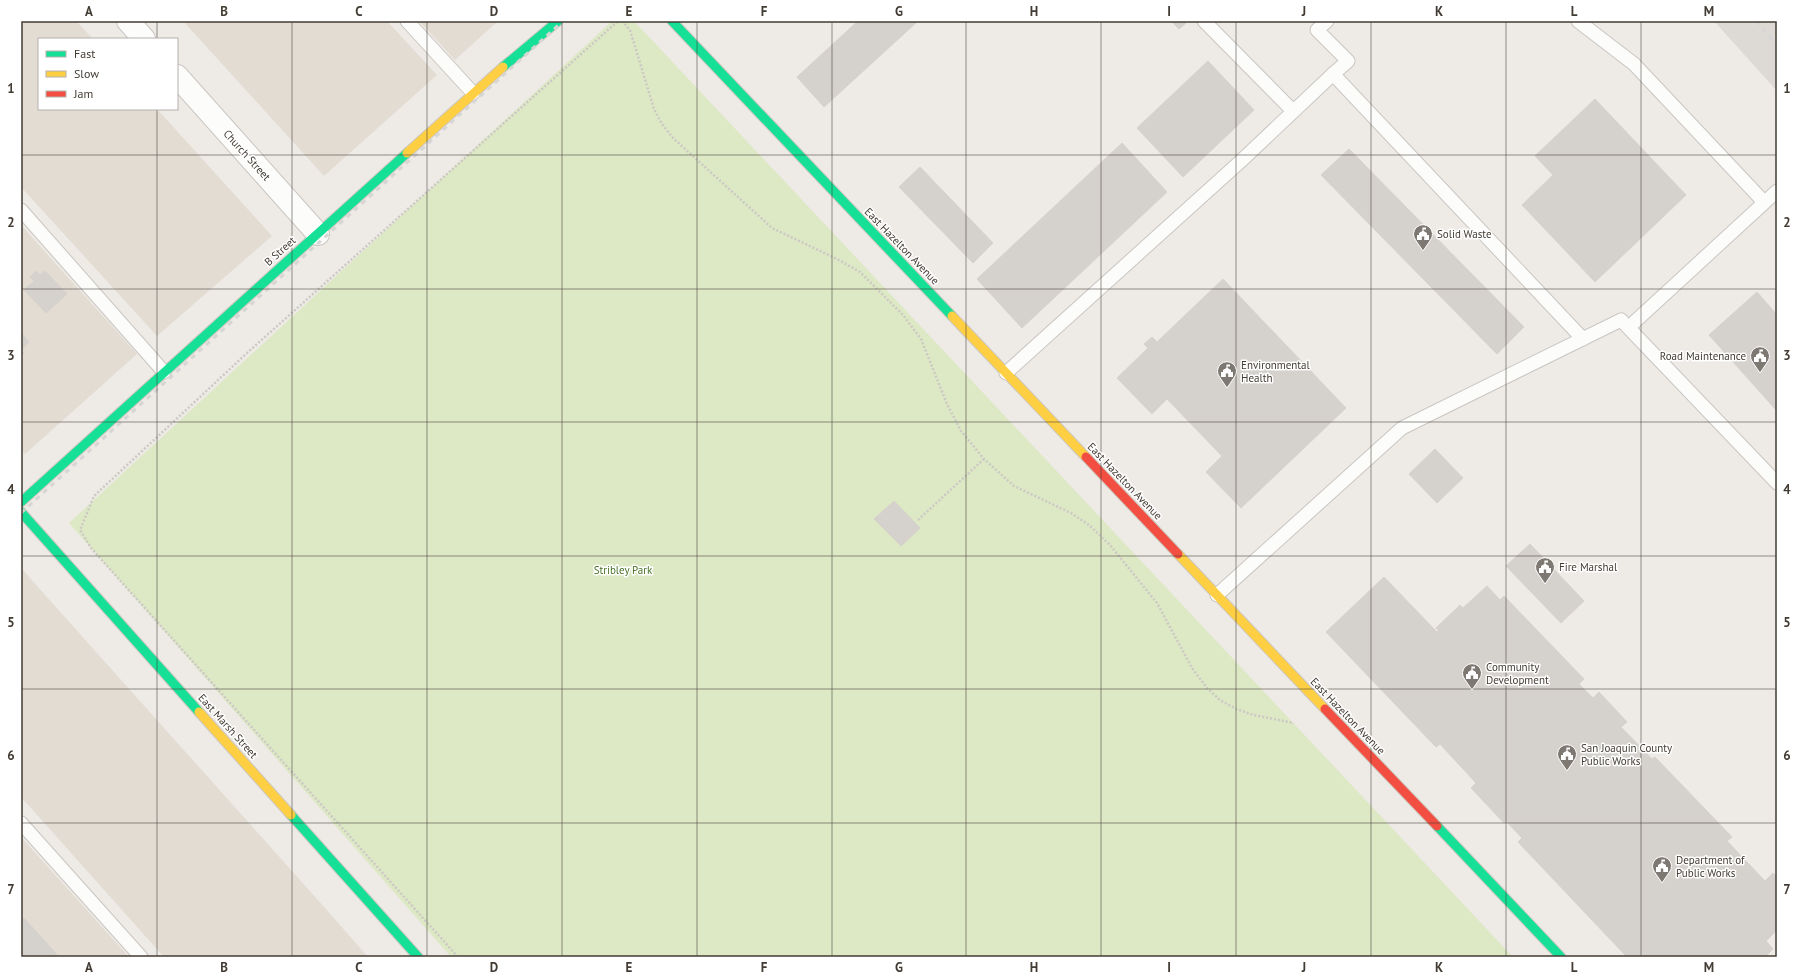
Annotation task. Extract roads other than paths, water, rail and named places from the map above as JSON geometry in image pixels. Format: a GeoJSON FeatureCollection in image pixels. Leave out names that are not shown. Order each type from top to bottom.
{"type":"FeatureCollection","features":[{"type":"Feature","properties":{"kind":"street"},"geometry":{"type":"LineString","coordinates":[[128,21],[143,38]]}},
{"type":"Feature","properties":{"kind":"street","name":"B Street"},"geometry":{"type":"LineString","coordinates":[[21,502],[473,93],[558,21]]}},
{"type":"Feature","properties":{"kind":"street","name":"East Hazelton Avenue"},"geometry":{"type":"LineString","coordinates":[[672,21],[1561,957]]}},
{"type":"Feature","properties":{"kind":"street","name":"Church Street"},"geometry":{"type":"LineString","coordinates":[[178,77],[318,234]]}},
{"type":"Feature","properties":{"kind":"street","name":"East Marsh Street"},"geometry":{"type":"LineString","coordinates":[[21,512],[416,957]]}},
{"type":"Feature","properties":{"kind":"lane"},"geometry":{"type":"LineString","coordinates":[[407,21],[473,93]]}},
{"type":"Feature","properties":{"kind":"lane"},"geometry":{"type":"LineString","coordinates":[[1204,21],[1293,111]]}},
{"type":"Feature","properties":{"kind":"lane"},"geometry":{"type":"LineString","coordinates":[[1006,373],[1242,160],[1332,74],[1348,61],[1317,30],[1327,21]]}},
{"type":"Feature","properties":{"kind":"lane"},"geometry":{"type":"LineString","coordinates":[[1578,21],[1634,64],[1764,202]]}},
{"type":"Feature","properties":{"kind":"lane"},"geometry":{"type":"LineString","coordinates":[[1332,74],[1583,339]]}},
{"type":"Feature","properties":{"kind":"lane"},"geometry":{"type":"LineString","coordinates":[[1629,327],[1777,191]]}},
{"type":"Feature","properties":{"kind":"lane"},"geometry":{"type":"LineString","coordinates":[[21,210],[164,372]]}},
{"type":"Feature","properties":{"kind":"lane"},"geometry":{"type":"LineString","coordinates":[[1217,595],[1402,428],[1622,320],[1777,484]]}},
{"type":"Feature","properties":{"kind":"lane"},"geometry":{"type":"LineString","coordinates":[[21,823],[141,957]]}},
{"type":"Feature","properties":{"kind":"railway"},"geometry":{"type":"LineString","coordinates":[[21,513],[563,21]]}},
{"type":"Feature","properties":{"kind":"railway"},"geometry":{"type":"LineString","coordinates":[[1756,21],[1777,45]]}},
{"type":"Feature","properties":{"kind":"place","name":"Solid Waste"},"geometry":{"type":"Point","coordinates":[1423,251]}},
{"type":"Feature","properties":{"kind":"place","name":"Road Maintenance"},"geometry":{"type":"Point","coordinates":[1760,373]}},
{"type":"Feature","properties":{"kind":"place","name":"Environmental Health"},"geometry":{"type":"Point","coordinates":[1227,388]}},
{"type":"Feature","properties":{"kind":"place","name":"Fire Marshal"},"geometry":{"type":"Point","coordinates":[1545,584]}},
{"type":"Feature","properties":{"kind":"place","name":"Community Development"},"geometry":{"type":"Point","coordinates":[1472,690]}},
{"type":"Feature","properties":{"kind":"place","name":"San Joaquin County Public Works"},"geometry":{"type":"Point","coordinates":[1567,771]}},
{"type":"Feature","properties":{"kind":"place","name":"Department of Public Works"},"geometry":{"type":"Point","coordinates":[1662,883]}},
{"type":"Feature","properties":{"kind":"park label","name":"Stribley Park"},"geometry":{"type":"Point","coordinates":[623,570]}}]}
